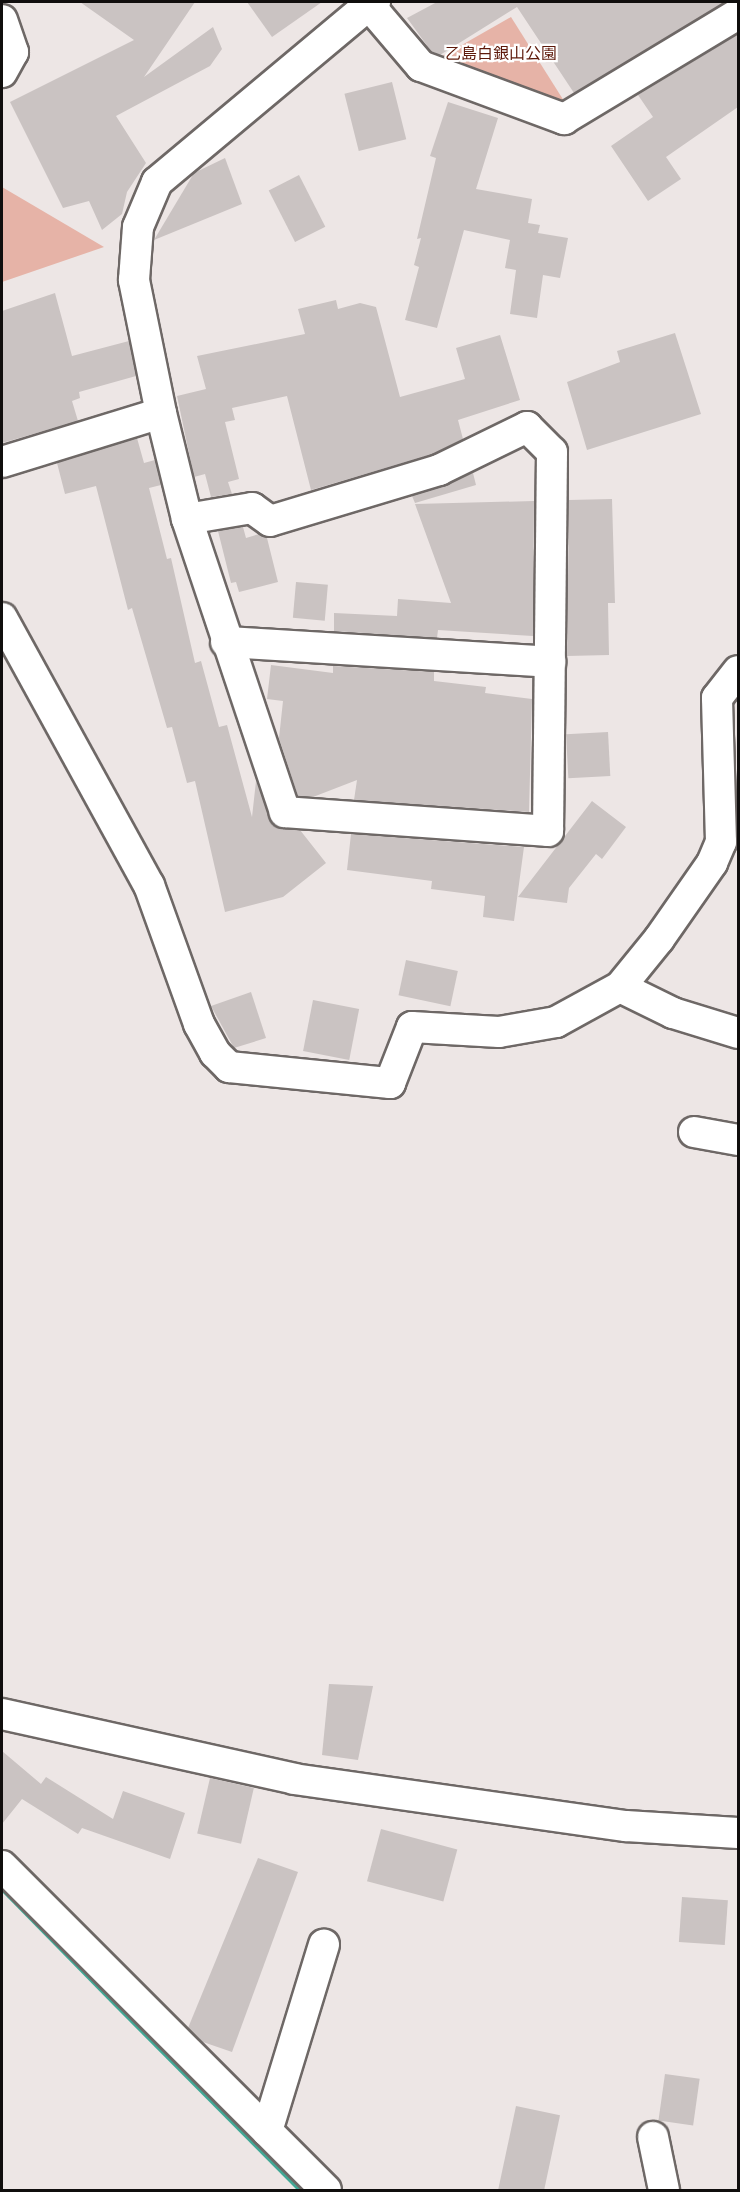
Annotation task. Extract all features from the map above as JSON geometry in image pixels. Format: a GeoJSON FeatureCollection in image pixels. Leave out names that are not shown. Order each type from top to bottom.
{"type":"FeatureCollection","features":[{"type":"Feature","properties":{"kind":"street"},"geometry":{"type":"LineString","coordinates":[[187,519],[252,508],[270,521],[438,470],[527,427],[552,452],[548,831],[285,812],[226,642],[187,519],[161,413],[134,280],[138,227],[157,182],[370,3],[421,66],[564,119],[738,14]]}},
{"type":"Feature","properties":{"kind":"street"},"geometry":{"type":"LineString","coordinates":[[2,20],[13,52],[2,72]]}},
{"type":"Feature","properties":{"kind":"street"},"geometry":{"type":"LineString","coordinates":[[2,462],[161,413]]}},
{"type":"Feature","properties":{"kind":"street"},"geometry":{"type":"LineString","coordinates":[[2,618],[149,885],[199,1024],[215,1053],[229,1067],[390,1083],[412,1028],[499,1032],[556,1022],[620,987],[666,930],[712,862],[721,842],[717,698],[738,670]]}},
{"type":"Feature","properties":{"kind":"street"},"geometry":{"type":"LineString","coordinates":[[226,642],[550,662]]}},
{"type":"Feature","properties":{"kind":"street"},"geometry":{"type":"LineString","coordinates":[[620,987],[673,1013],[738,1033]]}},
{"type":"Feature","properties":{"kind":"street"},"geometry":{"type":"LineString","coordinates":[[694,1132],[738,1140]]}},
{"type":"Feature","properties":{"kind":"street"},"geometry":{"type":"LineString","coordinates":[[2,1714],[294,1779],[626,1826],[738,1833]]}},
{"type":"Feature","properties":{"kind":"street"},"geometry":{"type":"LineString","coordinates":[[2,1866],[326,2190]]}},
{"type":"Feature","properties":{"kind":"street"},"geometry":{"type":"LineString","coordinates":[[267,2131],[324,1946]]}},
{"type":"Feature","properties":{"kind":"street"},"geometry":{"type":"LineString","coordinates":[[653,2137],[664,2190]]}},
{"type":"Feature","properties":{"kind":"green space","name":"乙島白銀山公園"},"geometry":{"type":"Polygon","coordinates":[[[511,17],[564,101],[498,84],[439,58],[511,17]]]}},
{"type":"Feature","properties":{"kind":"green space"},"geometry":{"type":"Polygon","coordinates":[[[2,187],[104,247],[2,282],[2,187]]]}},
{"type":"Feature","properties":{"kind":"shaded area"},"geometry":{"type":"Polygon","coordinates":[[[2,1878],[311,2190],[297,2190],[114,2006],[2,1892],[2,1878]]]}},
{"type":"Feature","properties":{"kind":"building"},"geometry":{"type":"Polygon","coordinates":[[[80,2],[195,2],[144,77],[213,27],[222,49],[210,66],[116,116],[146,163],[127,192],[122,214],[102,230],[89,201],[63,208],[10,102],[134,40],[80,2]]]}},
{"type":"Feature","properties":{"kind":"building"},"geometry":{"type":"Polygon","coordinates":[[[247,2],[322,2],[272,37],[247,2]]]}},
{"type":"Feature","properties":{"kind":"building"},"geometry":{"type":"Polygon","coordinates":[[[437,2],[725,2],[574,93],[517,7],[440,55],[431,51],[407,18],[437,2]]]}},
{"type":"Feature","properties":{"kind":"building"},"geometry":{"type":"Polygon","coordinates":[[[738,34],[738,107],[666,157],[681,179],[648,201],[611,146],[653,117],[638,95],[738,34]]]}},
{"type":"Feature","properties":{"kind":"building"},"geometry":{"type":"Polygon","coordinates":[[[392,82],[406,139],[359,151],[344,94],[392,82]]]}},
{"type":"Feature","properties":{"kind":"building"},"geometry":{"type":"Polygon","coordinates":[[[448,102],[498,118],[476,189],[532,199],[528,223],[540,225],[538,233],[568,238],[560,278],[543,275],[537,318],[510,314],[516,270],[505,268],[510,240],[464,230],[437,328],[405,320],[419,267],[414,265],[421,238],[417,239],[436,158],[430,156],[448,102]]]}},
{"type":"Feature","properties":{"kind":"building"},"geometry":{"type":"Polygon","coordinates":[[[225,158],[242,204],[154,240],[194,173],[225,158]]]}},
{"type":"Feature","properties":{"kind":"building"},"geometry":{"type":"Polygon","coordinates":[[[299,175],[325,227],[295,242],[269,190],[299,175]]]}},
{"type":"Feature","properties":{"kind":"building"},"geometry":{"type":"Polygon","coordinates":[[[55,293],[72,356],[129,341],[136,376],[79,392],[80,398],[72,401],[78,421],[2,443],[2,311],[55,293]]]}},
{"type":"Feature","properties":{"kind":"building"},"geometry":{"type":"Polygon","coordinates":[[[336,300],[338,309],[360,303],[376,307],[400,397],[465,379],[456,348],[500,335],[520,400],[458,420],[463,439],[433,454],[311,490],[287,396],[232,408],[235,420],[225,422],[239,479],[228,482],[232,494],[211,497],[205,474],[194,477],[177,396],[206,389],[197,356],[305,334],[298,309],[336,300]]]}},
{"type":"Feature","properties":{"kind":"building"},"geometry":{"type":"Polygon","coordinates":[[[675,333],[701,414],[587,450],[567,382],[620,362],[617,351],[675,333]]]}},
{"type":"Feature","properties":{"kind":"building"},"geometry":{"type":"Polygon","coordinates":[[[137,438],[144,463],[155,460],[161,485],[149,488],[167,559],[171,558],[195,663],[201,661],[219,727],[227,725],[252,817],[256,781],[274,825],[300,830],[326,863],[283,897],[225,912],[195,781],[187,783],[172,727],[167,728],[132,608],[128,610],[96,486],[65,494],[57,463],[137,438]]]}},
{"type":"Feature","properties":{"kind":"building"},"geometry":{"type":"Polygon","coordinates":[[[473,473],[476,485],[415,503],[412,496],[473,473]]]}},
{"type":"Feature","properties":{"kind":"building"},"geometry":{"type":"Polygon","coordinates":[[[612,499],[615,603],[608,603],[609,655],[567,656],[569,500],[612,499]]]}},
{"type":"Feature","properties":{"kind":"building"},"geometry":{"type":"Polygon","coordinates":[[[534,501],[533,636],[438,630],[437,638],[334,631],[334,613],[397,616],[398,599],[451,603],[415,504],[534,501]]]}},
{"type":"Feature","properties":{"kind":"building"},"geometry":{"type":"Polygon","coordinates":[[[243,527],[246,538],[259,534],[267,538],[278,582],[239,592],[236,582],[231,583],[218,531],[243,527]]]}},
{"type":"Feature","properties":{"kind":"building"},"geometry":{"type":"Polygon","coordinates":[[[296,582],[328,585],[325,621],[293,618],[296,582]]]}},
{"type":"Feature","properties":{"kind":"building"},"geometry":{"type":"Polygon","coordinates":[[[271,665],[333,673],[333,666],[434,672],[434,681],[486,687],[485,693],[532,699],[529,812],[354,800],[357,780],[313,797],[298,796],[279,738],[283,701],[267,699],[271,665]]]}},
{"type":"Feature","properties":{"kind":"building"},"geometry":{"type":"Polygon","coordinates":[[[608,732],[610,776],[568,778],[566,734],[608,732]]]}},
{"type":"Feature","properties":{"kind":"building"},"geometry":{"type":"Polygon","coordinates":[[[592,801],[626,827],[602,859],[596,854],[569,888],[567,903],[518,897],[592,801]]]}},
{"type":"Feature","properties":{"kind":"building"},"geometry":{"type":"Polygon","coordinates":[[[351,834],[524,847],[514,921],[483,917],[485,896],[431,889],[432,881],[347,870],[351,834]]]}},
{"type":"Feature","properties":{"kind":"building"},"geometry":{"type":"Polygon","coordinates":[[[406,960],[458,971],[450,1006],[399,995],[406,960]]]}},
{"type":"Feature","properties":{"kind":"building"},"geometry":{"type":"Polygon","coordinates":[[[251,992],[266,1038],[234,1048],[211,1006],[251,992]]]}},
{"type":"Feature","properties":{"kind":"building"},"geometry":{"type":"Polygon","coordinates":[[[313,1000],[359,1009],[349,1060],[303,1051],[313,1000]]]}},
{"type":"Feature","properties":{"kind":"building"},"geometry":{"type":"Polygon","coordinates":[[[329,1684],[373,1686],[358,1760],[322,1755],[329,1684]]]}},
{"type":"Feature","properties":{"kind":"building"},"geometry":{"type":"Polygon","coordinates":[[[2,1751],[41,1784],[46,1777],[113,1819],[123,1791],[185,1813],[170,1859],[82,1828],[78,1834],[22,1799],[2,1824],[2,1751]]]}},
{"type":"Feature","properties":{"kind":"building"},"geometry":{"type":"Polygon","coordinates":[[[210,1778],[254,1788],[241,1844],[197,1834],[210,1778]]]}},
{"type":"Feature","properties":{"kind":"building"},"geometry":{"type":"Polygon","coordinates":[[[381,1829],[457,1849],[443,1902],[367,1881],[381,1829]]]}},
{"type":"Feature","properties":{"kind":"building"},"geometry":{"type":"Polygon","coordinates":[[[258,1858],[298,1872],[232,2052],[203,2042],[188,2028],[258,1858]]]}},
{"type":"Feature","properties":{"kind":"building"},"geometry":{"type":"Polygon","coordinates":[[[682,1897],[728,1900],[725,1945],[679,1942],[682,1897]]]}},
{"type":"Feature","properties":{"kind":"building"},"geometry":{"type":"Polygon","coordinates":[[[665,2074],[700,2079],[693,2125],[658,2121],[665,2074]]]}},
{"type":"Feature","properties":{"kind":"building"},"geometry":{"type":"Polygon","coordinates":[[[516,2106],[560,2115],[544,2190],[498,2190],[516,2106]]]}}]}
